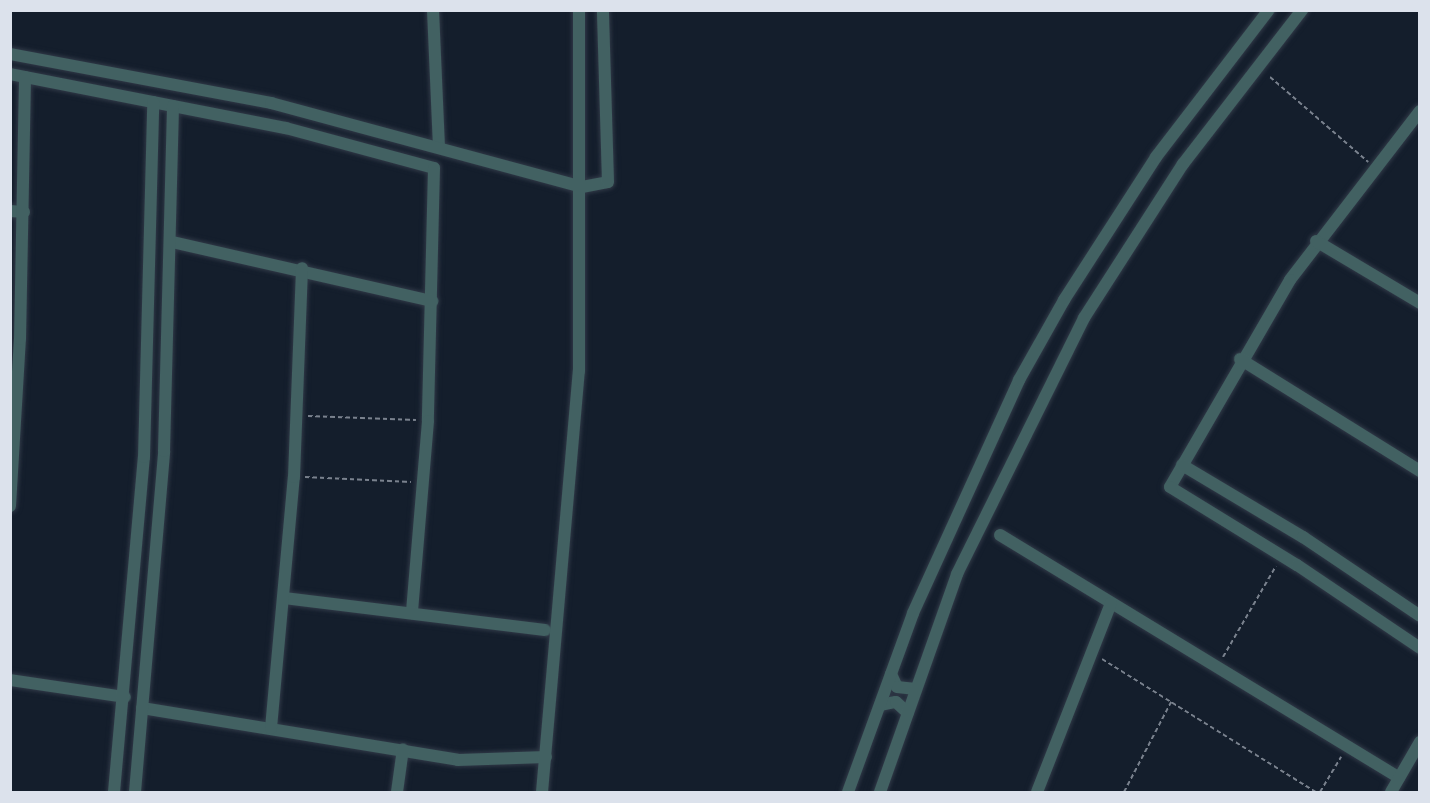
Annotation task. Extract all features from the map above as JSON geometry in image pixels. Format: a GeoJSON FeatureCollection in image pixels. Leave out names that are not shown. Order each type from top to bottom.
{"type":"FeatureCollection","features":[{"type":"Feature","properties":{"kind":"street"},"geometry":{"type":"LineString","coordinates":[[433,10],[439,147]]}},
{"type":"Feature","properties":{"kind":"street"},"geometry":{"type":"LineString","coordinates":[[542,792],[573,479],[582,187],[579,10]]}},
{"type":"Feature","properties":{"kind":"street"},"geometry":{"type":"LineString","coordinates":[[10,54],[206,88],[439,147],[582,187],[608,182],[603,10]]}},
{"type":"Feature","properties":{"kind":"street"},"geometry":{"type":"LineString","coordinates":[[848,792],[891,674],[987,447],[1064,300],[1156,157],[1269,10]]}},
{"type":"Feature","properties":{"kind":"street"},"geometry":{"type":"LineString","coordinates":[[880,792],[957,574],[1084,318],[1183,164],[1302,10]]}},
{"type":"Feature","properties":{"kind":"street"},"geometry":{"type":"LineString","coordinates":[[10,74],[286,128],[434,168],[432,301],[425,482],[412,613]]}},
{"type":"Feature","properties":{"kind":"street"},"geometry":{"type":"LineString","coordinates":[[10,506],[15,339],[24,212],[25,77]]}},
{"type":"Feature","properties":{"kind":"street"},"geometry":{"type":"LineString","coordinates":[[114,792],[125,697],[146,437],[153,102]]}},
{"type":"Feature","properties":{"kind":"street"},"geometry":{"type":"LineString","coordinates":[[135,792],[164,452],[172,242],[173,106]]}},
{"type":"Feature","properties":{"kind":"street"},"geometry":{"type":"LineString","coordinates":[[1419,111],[1373,166],[1316,241],[1240,359],[1170,487],[1282,555],[1419,648]]}},
{"type":"Feature","properties":{"kind":"street"},"geometry":{"type":"LineString","coordinates":[[153,174],[172,177]]}},
{"type":"Feature","properties":{"kind":"street"},"geometry":{"type":"LineString","coordinates":[[10,211],[24,212]]}},
{"type":"Feature","properties":{"kind":"street"},"geometry":{"type":"LineString","coordinates":[[1316,241],[1419,303]]}},
{"type":"Feature","properties":{"kind":"street"},"geometry":{"type":"LineString","coordinates":[[172,242],[302,268],[432,301]]}},
{"type":"Feature","properties":{"kind":"street"},"geometry":{"type":"LineString","coordinates":[[271,728],[294,477],[302,268]]}},
{"type":"Feature","properties":{"kind":"street"},"geometry":{"type":"LineString","coordinates":[[1240,359],[1419,471]]}},
{"type":"Feature","properties":{"kind":"street"},"geometry":{"type":"LineString","coordinates":[[1182,465],[1304,537],[1419,616]]}},
{"type":"Feature","properties":{"kind":"street"},"geometry":{"type":"LineString","coordinates":[[1000,535],[1399,778]]}},
{"type":"Feature","properties":{"kind":"street"},"geometry":{"type":"LineString","coordinates":[[284,598],[546,630]]}},
{"type":"Feature","properties":{"kind":"street"},"geometry":{"type":"LineString","coordinates":[[1037,792],[1111,603]]}},
{"type":"Feature","properties":{"kind":"street"},"geometry":{"type":"LineString","coordinates":[[891,674],[897,687],[916,689]]}},
{"type":"Feature","properties":{"kind":"street"},"geometry":{"type":"LineString","coordinates":[[10,680],[125,697]]}},
{"type":"Feature","properties":{"kind":"street"},"geometry":{"type":"LineString","coordinates":[[880,705],[896,702],[908,713]]}},
{"type":"Feature","properties":{"kind":"street"},"geometry":{"type":"LineString","coordinates":[[142,708],[403,749],[471,762],[546,757]]}},
{"type":"Feature","properties":{"kind":"street"},"geometry":{"type":"LineString","coordinates":[[1391,792],[1419,742]]}},
{"type":"Feature","properties":{"kind":"street"},"geometry":{"type":"LineString","coordinates":[[397,792],[403,749]]}},
{"type":"Feature","properties":{"kind":"path"},"geometry":{"type":"LineString","coordinates":[[1270,77],[1373,166]]}},
{"type":"Feature","properties":{"kind":"path"},"geometry":{"type":"LineString","coordinates":[[297,415],[428,421]]}},
{"type":"Feature","properties":{"kind":"path"},"geometry":{"type":"LineString","coordinates":[[294,477],[425,482]]}},
{"type":"Feature","properties":{"kind":"path"},"geometry":{"type":"LineString","coordinates":[[1217,668],[1282,555]]}},
{"type":"Feature","properties":{"kind":"path"},"geometry":{"type":"LineString","coordinates":[[1092,652],[1316,792]]}},
{"type":"Feature","properties":{"kind":"path"},"geometry":{"type":"LineString","coordinates":[[1124,792],[1172,702]]}},
{"type":"Feature","properties":{"kind":"path"},"geometry":{"type":"LineString","coordinates":[[1320,792],[1347,747]]}}]}
